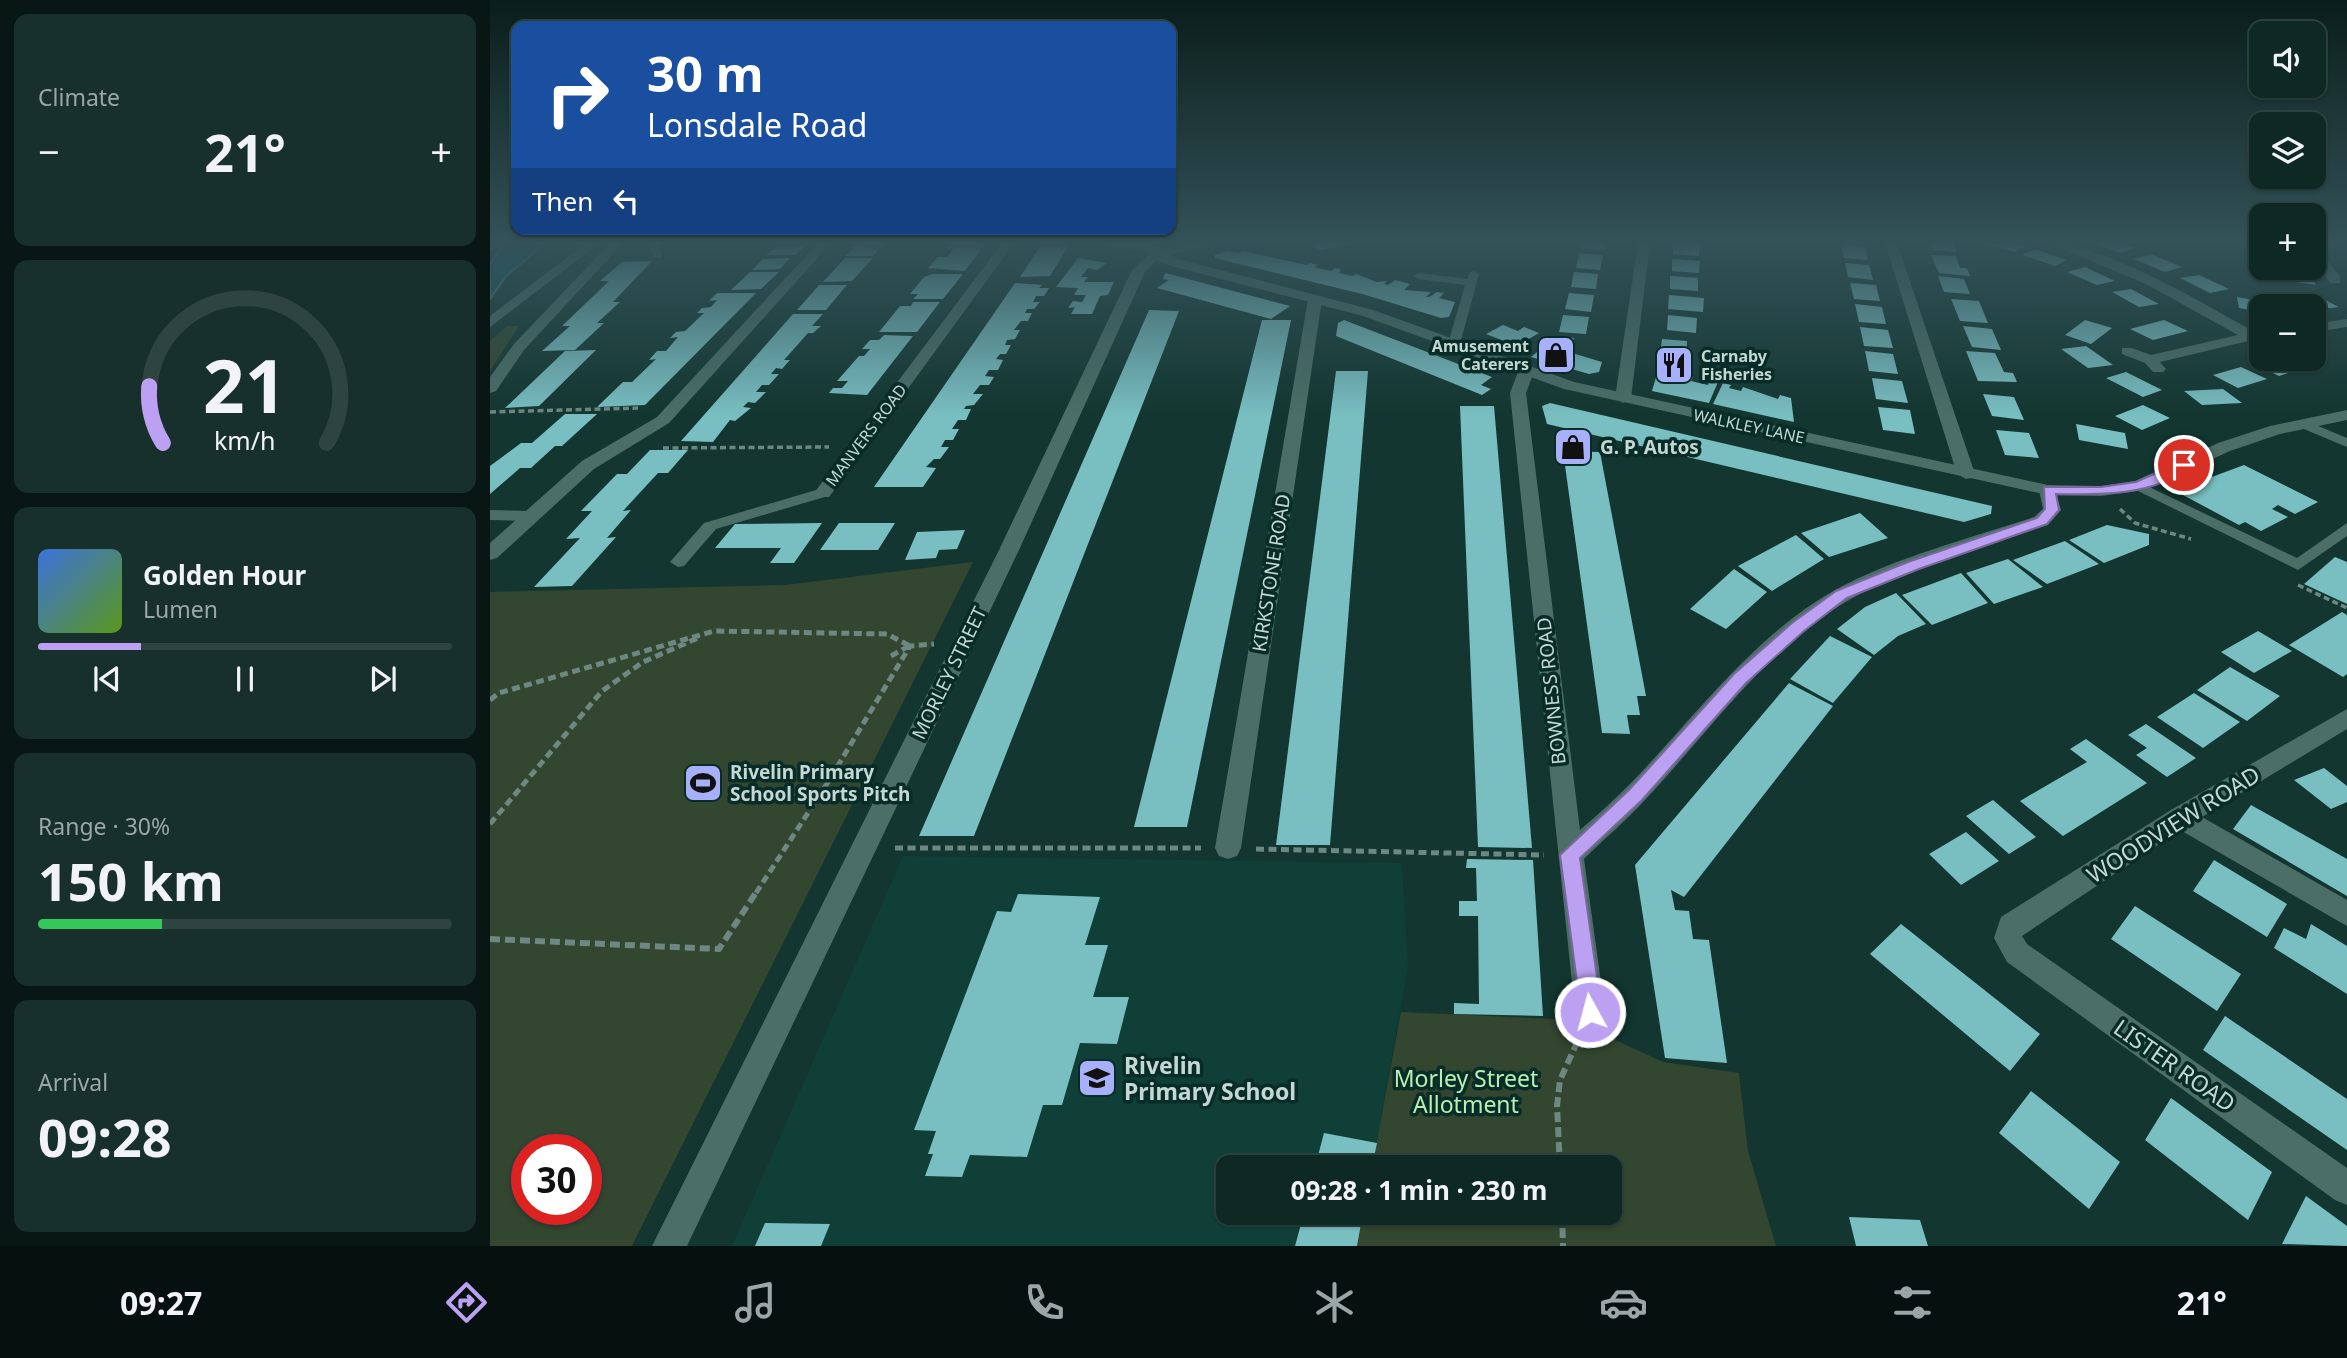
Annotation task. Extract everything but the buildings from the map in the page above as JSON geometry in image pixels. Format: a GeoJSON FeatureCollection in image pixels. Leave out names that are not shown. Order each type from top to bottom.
{"type":"FeatureCollection","features":[{"type":"Feature","properties":{"kind":"street"},"geometry":{"type":"LineString","coordinates":[[490,323],[517,301]]}},
{"type":"Feature","properties":{"kind":"street"},"geometry":{"type":"LineString","coordinates":[[490,388],[519,347],[562,301]]}},
{"type":"Feature","properties":{"kind":"street"},"geometry":{"type":"LineString","coordinates":[[490,554],[588,464],[652,428],[674,408],[772,301]]}},
{"type":"Feature","properties":{"kind":"street","name":"MANVERS ROAD"},"geometry":{"type":"LineString","coordinates":[[823,493],[965,301]]}},
{"type":"Feature","properties":{"kind":"street","name":"MORLEY STREET"},"geometry":{"type":"LineString","coordinates":[[669,1246],[964,642],[1124,301]]}},
{"type":"Feature","properties":{"kind":"street","name":"KIRKSTONE ROAD"},"geometry":{"type":"LineString","coordinates":[[1228,848],[1315,301]]}},
{"type":"Feature","properties":{"kind":"street","name":"WALKLEY LANE"},"geometry":{"type":"LineString","coordinates":[[1323,301],[1368,313],[1526,372],[1623,398],[2049,490],[2101,491],[2139,486],[2224,447],[2304,424],[2347,415]]}},
{"type":"Feature","properties":{"kind":"street"},"geometry":{"type":"LineString","coordinates":[[1623,398],[1636,301]]}},
{"type":"Feature","properties":{"kind":"street"},"geometry":{"type":"LineString","coordinates":[[1910,301],[1966,474]]}},
{"type":"Feature","properties":{"kind":"street"},"geometry":{"type":"LineString","coordinates":[[2190,301],[2249,331]]}},
{"type":"Feature","properties":{"kind":"street"},"geometry":{"type":"LineString","coordinates":[[2326,326],[2347,323]]}},
{"type":"Feature","properties":{"kind":"street"},"geometry":{"type":"LineString","coordinates":[[2127,351],[2155,365],[2249,337]]}},
{"type":"Feature","properties":{"kind":"street","name":"BOWNESS ROAD"},"geometry":{"type":"LineString","coordinates":[[1526,372],[1518,393],[1590,1012]]}},
{"type":"Feature","properties":{"kind":"street"},"geometry":{"type":"LineString","coordinates":[[1570,855],[1635,795],[1740,678],[1798,627],[1842,595],[1913,565],[2042,521],[2052,510],[2049,490]]}},
{"type":"Feature","properties":{"kind":"street","name":"WOODVIEW ROAD"},"geometry":{"type":"LineString","coordinates":[[2008,938],[2011,926],[2180,817],[2346,720]]}},
{"type":"Feature","properties":{"kind":"street"},"geometry":{"type":"LineString","coordinates":[[2180,817],[2347,914]]}},
{"type":"Feature","properties":{"kind":"street","name":"LISTER ROAD"},"geometry":{"type":"LineString","coordinates":[[2008,938],[2017,953],[2347,1188]]}},
{"type":"Feature","properties":{"kind":"lane"},"geometry":{"type":"LineString","coordinates":[[1454,344],[1466,301]]}},
{"type":"Feature","properties":{"kind":"lane"},"geometry":{"type":"LineString","coordinates":[[2304,424],[2347,443]]}},
{"type":"Feature","properties":{"kind":"lane"},"geometry":{"type":"LineString","coordinates":[[2139,486],[2298,565],[2347,528]]}},
{"type":"Feature","properties":{"kind":"lane","name":"MANVERS ROAD"},"geometry":{"type":"LineString","coordinates":[[678,562],[710,526],[793,504],[823,493]]}},
{"type":"Feature","properties":{"kind":"lane"},"geometry":{"type":"LineString","coordinates":[[490,515],[531,516]]}},
{"type":"Feature","properties":{"kind":"path"},"geometry":{"type":"LineString","coordinates":[[490,412],[674,408]]}},
{"type":"Feature","properties":{"kind":"path"},"geometry":{"type":"LineString","coordinates":[[617,448],[857,447]]}},
{"type":"Feature","properties":{"kind":"path"},"geometry":{"type":"LineString","coordinates":[[490,693],[499,693],[713,631],[887,634],[910,646]]}},
{"type":"Feature","properties":{"kind":"path"},"geometry":{"type":"LineString","coordinates":[[490,824],[602,691],[643,662],[713,631]]}},
{"type":"Feature","properties":{"kind":"path"},"geometry":{"type":"LineString","coordinates":[[891,656],[910,646],[964,642]]}},
{"type":"Feature","properties":{"kind":"path"},"geometry":{"type":"LineString","coordinates":[[490,939],[719,950],[910,646]]}},
{"type":"Feature","properties":{"kind":"path"},"geometry":{"type":"LineString","coordinates":[[490,700],[499,693]]}},
{"type":"Feature","properties":{"kind":"path"},"geometry":{"type":"LineString","coordinates":[[1560,1155],[1560,1080],[1590,1012]]}},
{"type":"Feature","properties":{"kind":"path"},"geometry":{"type":"LineString","coordinates":[[1562,1225],[1563,1246]]}},
{"type":"Feature","properties":{"kind":"shaded area","name":"Rivelin Primary School"},"geometry":{"type":"Polygon","coordinates":[[[903,856],[1402,863],[1408,967],[1374,1155],[1216,1155],[1216,1225],[1361,1225],[1357,1246],[732,1246],[903,856]]]}},
{"type":"Feature","properties":{"kind":"green space"},"geometry":{"type":"Polygon","coordinates":[[[507,326],[519,326],[490,371],[490,341],[507,326]]]}},
{"type":"Feature","properties":{"kind":"green space"},"geometry":{"type":"Polygon","coordinates":[[[973,562],[632,1246],[490,1246],[490,592],[785,585],[973,562]]]}},
{"type":"Feature","properties":{"kind":"green space","name":"Morley Street Allotment"},"geometry":{"type":"Polygon","coordinates":[[[1401,1012],[1572,1020],[1663,1062],[1739,1073],[1748,1151],[1776,1246],[1357,1246],[1361,1225],[1622,1225],[1622,1155],[1374,1155],[1401,1012]]]}},
{"type":"Feature","properties":{"kind":"place","name":"Amusement Caterers"},"geometry":{"type":"Point","coordinates":[1556,355]}},
{"type":"Feature","properties":{"kind":"place","name":"Carnaby Fisheries"},"geometry":{"type":"Point","coordinates":[1674,365]}},
{"type":"Feature","properties":{"kind":"place","name":"G. P. Autos"},"geometry":{"type":"Point","coordinates":[1573,447]}},
{"type":"Feature","properties":{"kind":"place","name":"Rivelin Primary School Sports Pitch"},"geometry":{"type":"Point","coordinates":[703,783]}},
{"type":"Feature","properties":{"kind":"place","name":"Rivelin Primary School"},"geometry":{"type":"Point","coordinates":[1097,1078]}},
{"type":"Feature","properties":{"kind":"route"},"geometry":{"type":"LineString","coordinates":[[1590,1012],[1570,855],[1635,795],[1740,678],[1798,627],[1842,595],[1913,565],[2042,521],[2052,510],[2049,490],[2101,491],[2139,486],[2184,465]]}}]}
